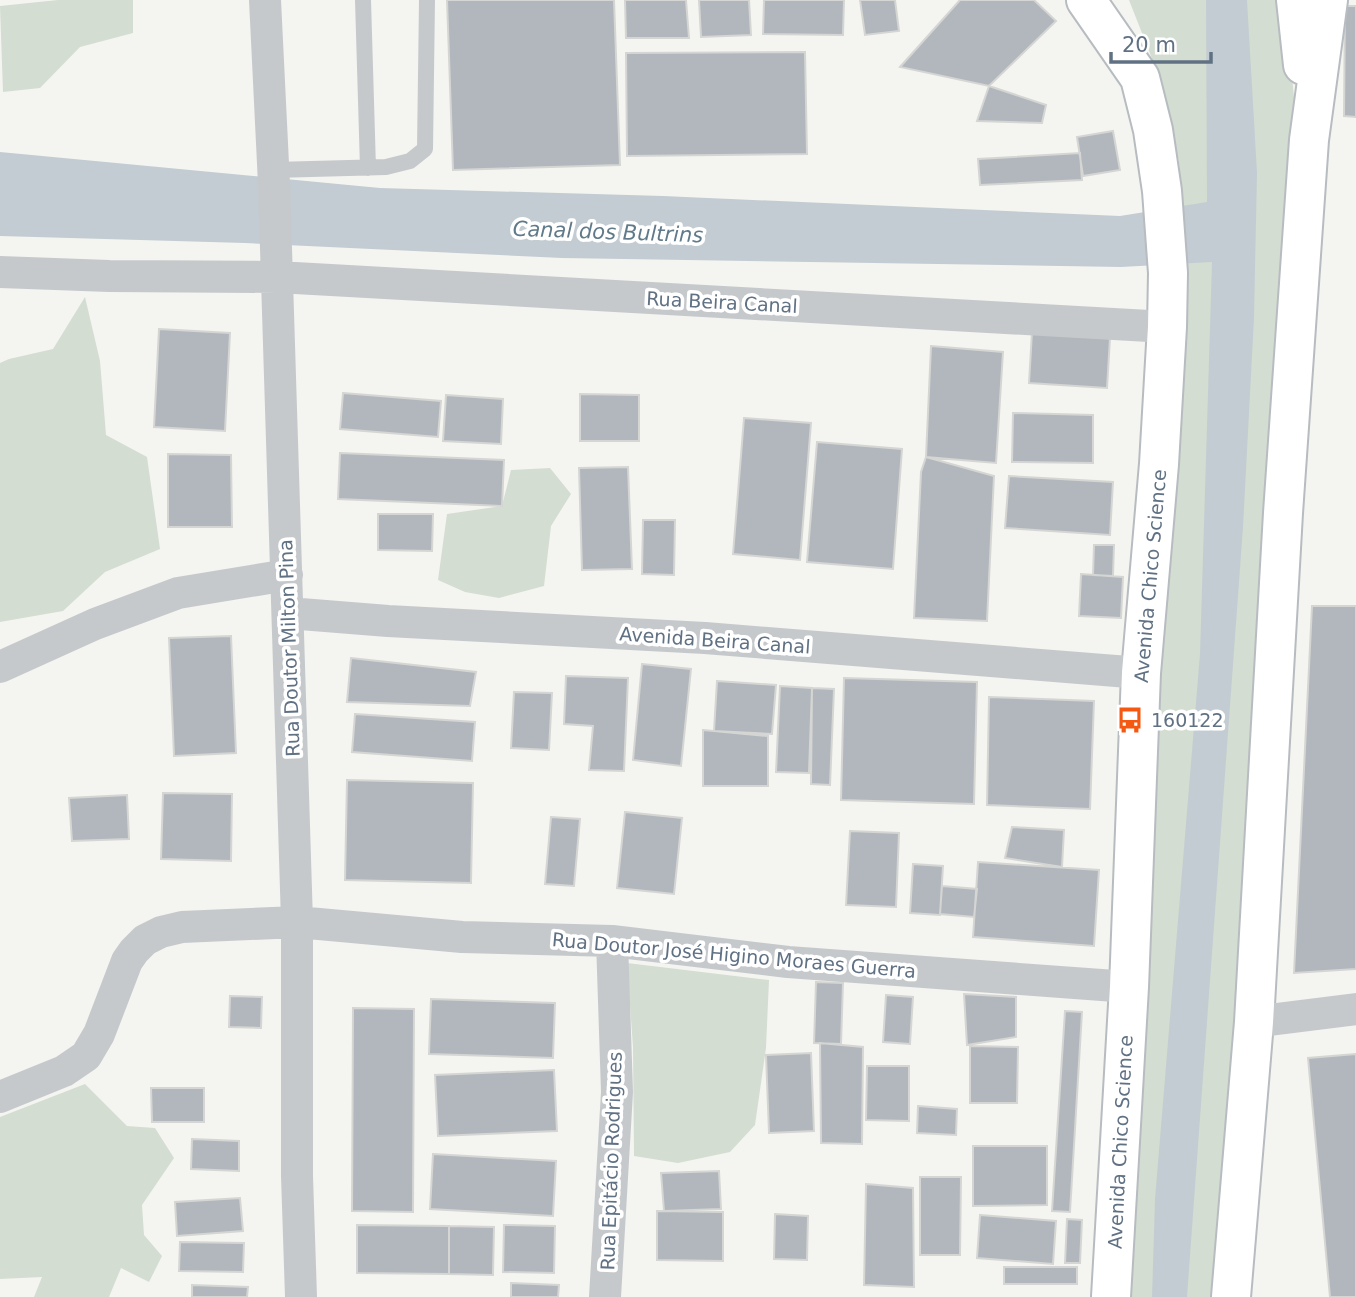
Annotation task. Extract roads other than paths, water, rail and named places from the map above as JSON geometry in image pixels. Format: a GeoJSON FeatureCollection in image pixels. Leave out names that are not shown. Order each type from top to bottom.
{"type":"FeatureCollection","features":[{"type":"Feature","properties":{"kind":"main road","name":"Avenida Chico Science"},"geometry":{"type":"LineString","coordinates":[[1094,0],[1139,78],[1153,130],[1164,206],[1168,273],[1159,464],[1141,673],[1129,987],[1111,1297]]}},
{"type":"Feature","properties":{"kind":"main road"},"geometry":{"type":"LineString","coordinates":[[1296,0],[1309,140]]}},
{"type":"Feature","properties":{"kind":"main road"},"geometry":{"type":"LineString","coordinates":[[1231,1297],[1254,1022],[1283,513],[1309,140],[1328,0]]}},
{"type":"Feature","properties":{"kind":"street","name":"Rua Doutor Milton Pina"},"geometry":{"type":"LineString","coordinates":[[265,0],[274,177],[297,922],[297,1175],[301,1297]]}},
{"type":"Feature","properties":{"kind":"street","name":"Rua Beira Canal"},"geometry":{"type":"LineString","coordinates":[[0,272],[277,268],[1167,327]]}},
{"type":"Feature","properties":{"kind":"street"},"geometry":{"type":"LineString","coordinates":[[0,667],[95,624],[178,593],[287,575]]}},
{"type":"Feature","properties":{"kind":"street","name":"Avenida Beira Canal"},"geometry":{"type":"LineString","coordinates":[[288,613],[401,622],[705,638],[1141,673]]}},
{"type":"Feature","properties":{"kind":"street","name":"Rua Doutor José Higino Moraes Guerra"},"geometry":{"type":"LineString","coordinates":[[0,1097],[64,1070],[86,1056],[99,1034],[127,961],[145,940],[161,932],[182,927],[297,922],[462,937],[612,941],[788,962],[1129,987]]}},
{"type":"Feature","properties":{"kind":"street","name":"Rua Epitácio Rodrigues"},"geometry":{"type":"LineString","coordinates":[[605,1297],[617,1092],[612,941]]}},
{"type":"Feature","properties":{"kind":"street"},"geometry":{"type":"LineString","coordinates":[[1254,1022],[1356,1009]]}},
{"type":"Feature","properties":{"kind":"lane"},"geometry":{"type":"LineString","coordinates":[[363,0],[368,168]]}},
{"type":"Feature","properties":{"kind":"lane"},"geometry":{"type":"LineString","coordinates":[[274,177],[386,167],[410,160],[425,149],[427,0]]}},
{"type":"Feature","properties":{"kind":"water","name":"Canal dos Bultrins"},"geometry":{"type":"Polygon","coordinates":[[[1206,0],[1247,0],[1257,173],[1254,318],[1243,527],[1187,1297],[1152,1297],[1155,1199],[1200,654],[1212,262],[1121,267],[562,258],[245,243],[0,236],[0,152],[380,188],[663,196],[1120,216],[1207,202],[1206,0]]]}},
{"type":"Feature","properties":{"kind":"place","name":"160122"},"geometry":{"type":"Point","coordinates":[1130,720]}}]}
